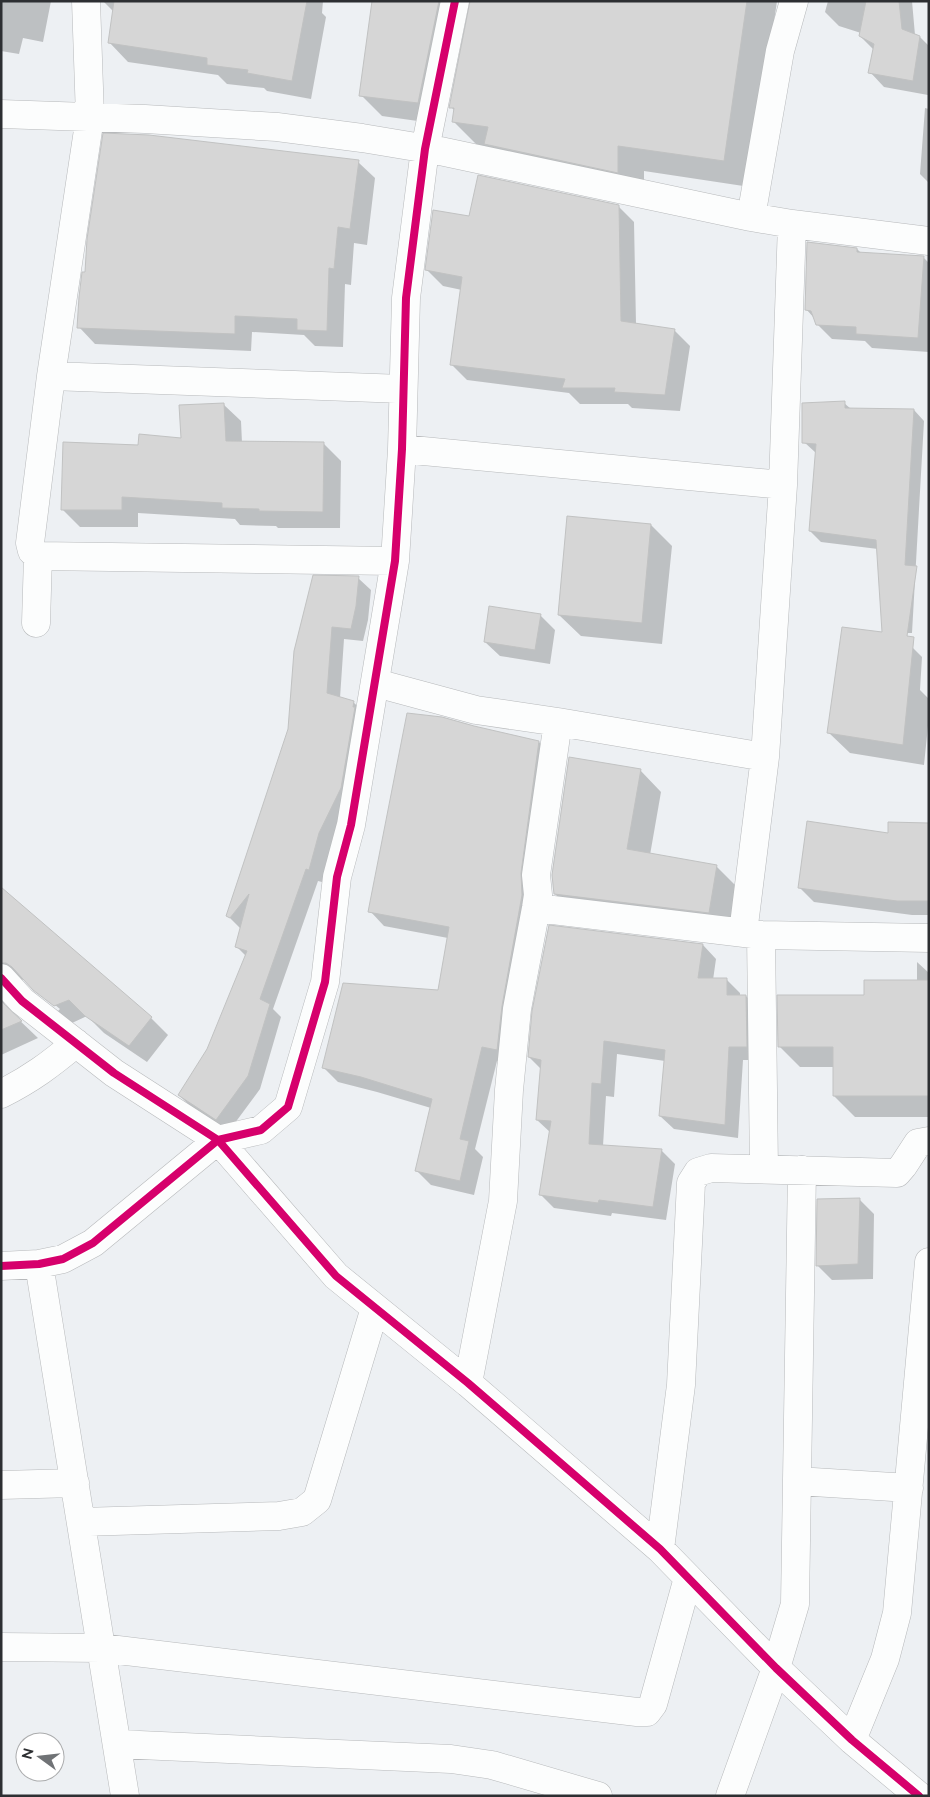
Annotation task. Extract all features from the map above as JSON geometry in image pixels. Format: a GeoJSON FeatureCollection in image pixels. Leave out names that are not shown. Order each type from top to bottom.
{"type":"FeatureCollection","features":[{"type":"Feature","properties":{"kind":"street"},"geometry":{"type":"LineString","coordinates":[[86,1],[90,117],[51,376],[30,542],[32,551],[38,556],[395,561]]}},
{"type":"Feature","properties":{"kind":"street"},"geometry":{"type":"LineString","coordinates":[[1,1266],[39,1264],[63,1259],[93,1243],[218,1140],[261,1130],[288,1107],[325,982],[337,877],[351,825],[395,561],[402,449],[406,298],[425,149],[455,1]]}},
{"type":"Feature","properties":{"kind":"street"},"geometry":{"type":"LineString","coordinates":[[751,217],[780,51],[794,1]]}},
{"type":"Feature","properties":{"kind":"street"},"geometry":{"type":"LineString","coordinates":[[1,114],[277,127],[362,138],[425,149],[751,217],[929,241]]}},
{"type":"Feature","properties":{"kind":"street"},"geometry":{"type":"LineString","coordinates":[[764,1169],[752,934],[783,485],[792,224]]}},
{"type":"Feature","properties":{"kind":"street"},"geometry":{"type":"LineString","coordinates":[[51,376],[403,389]]}},
{"type":"Feature","properties":{"kind":"street"},"geometry":{"type":"LineString","coordinates":[[402,449],[783,485]]}},
{"type":"Feature","properties":{"kind":"street"},"geometry":{"type":"LineString","coordinates":[[36,623],[38,556]]}},
{"type":"Feature","properties":{"kind":"street"},"geometry":{"type":"LineString","coordinates":[[376,684],[476,710],[765,757]]}},
{"type":"Feature","properties":{"kind":"street"},"geometry":{"type":"LineString","coordinates":[[468,1382],[503,1201],[509,1090],[517,1009],[538,895],[536,875],[558,722]]}},
{"type":"Feature","properties":{"kind":"street"},"geometry":{"type":"LineString","coordinates":[[536,908],[752,934],[929,938]]}},
{"type":"Feature","properties":{"kind":"street"},"geometry":{"type":"LineString","coordinates":[[1,978],[22,1001],[114,1073],[218,1140],[336,1276],[468,1382],[660,1549],[776,1668],[852,1740],[919,1796]]}},
{"type":"Feature","properties":{"kind":"street"},"geometry":{"type":"LineString","coordinates":[[1,1094],[28,1080],[47,1067],[76,1042]]}},
{"type":"Feature","properties":{"kind":"street"},"geometry":{"type":"LineString","coordinates":[[660,1549],[681,1385],[691,1183],[698,1172],[711,1168],[896,1173],[903,1166],[918,1143],[929,1141]]}},
{"type":"Feature","properties":{"kind":"street"},"geometry":{"type":"LineString","coordinates":[[730,1796],[776,1668],[795,1604],[802,1293],[802,1170]]}},
{"type":"Feature","properties":{"kind":"street"},"geometry":{"type":"LineString","coordinates":[[852,1740],[885,1659],[897,1613],[915,1497],[929,1262]]}},
{"type":"Feature","properties":{"kind":"street"},"geometry":{"type":"LineString","coordinates":[[39,1264],[125,1796]]}},
{"type":"Feature","properties":{"kind":"street"},"geometry":{"type":"LineString","coordinates":[[81,1522],[279,1516],[302,1512],[317,1500],[375,1308]]}},
{"type":"Feature","properties":{"kind":"street"},"geometry":{"type":"LineString","coordinates":[[797,1481],[915,1497]]}},
{"type":"Feature","properties":{"kind":"street"},"geometry":{"type":"LineString","coordinates":[[1,1486],[75,1483]]}},
{"type":"Feature","properties":{"kind":"street"},"geometry":{"type":"LineString","coordinates":[[1,1647],[101,1648],[647,1712],[653,1704],[688,1578]]}},
{"type":"Feature","properties":{"kind":"street"},"geometry":{"type":"LineString","coordinates":[[116,1744],[451,1759],[492,1765],[598,1796]]}},
{"type":"Feature","properties":{"kind":"building"},"geometry":{"type":"Polygon","coordinates":[[[114,1],[307,1],[292,81],[247,73],[248,70],[207,65],[207,58],[108,43],[114,1]]]}},
{"type":"Feature","properties":{"kind":"building"},"geometry":{"type":"Polygon","coordinates":[[[372,1],[439,1],[418,103],[359,96],[372,1]]]}},
{"type":"Feature","properties":{"kind":"building"},"geometry":{"type":"Polygon","coordinates":[[[470,1],[747,1],[724,161],[618,146],[618,173],[484,144],[488,127],[452,122],[454,108],[449,108],[470,1]]]}},
{"type":"Feature","properties":{"kind":"building"},"geometry":{"type":"Polygon","coordinates":[[[866,1],[899,1],[902,29],[920,36],[913,81],[868,73],[874,44],[859,36],[866,1]]]}},
{"type":"Feature","properties":{"kind":"building"},"geometry":{"type":"Polygon","coordinates":[[[103,133],[149,135],[359,160],[350,229],[338,227],[334,269],[329,268],[327,331],[297,330],[297,319],[235,316],[235,334],[77,328],[82,272],[85,272],[87,239],[103,133]]]}},
{"type":"Feature","properties":{"kind":"building"},"geometry":{"type":"Polygon","coordinates":[[[478,175],[619,205],[621,321],[675,329],[665,395],[614,392],[615,388],[562,388],[565,379],[450,365],[462,277],[425,270],[433,210],[469,216],[478,175]]]}},
{"type":"Feature","properties":{"kind":"building"},"geometry":{"type":"Polygon","coordinates":[[[807,242],[857,248],[857,252],[924,256],[918,338],[856,334],[856,327],[816,325],[811,311],[805,310],[807,242]]]}},
{"type":"Feature","properties":{"kind":"building"},"geometry":{"type":"Polygon","coordinates":[[[845,401],[845,408],[914,409],[905,565],[917,566],[907,636],[914,637],[903,745],[827,733],[842,627],[882,632],[876,540],[809,531],[816,444],[802,443],[802,403],[845,401]]]}},
{"type":"Feature","properties":{"kind":"building"},"geometry":{"type":"Polygon","coordinates":[[[224,403],[226,441],[324,442],[323,512],[259,511],[259,509],[222,508],[222,503],[122,497],[122,510],[61,510],[63,442],[138,445],[139,434],[181,438],[179,405],[224,403]]]}},
{"type":"Feature","properties":{"kind":"building"},"geometry":{"type":"Polygon","coordinates":[[[567,516],[651,524],[642,623],[558,615],[567,516]]]}},
{"type":"Feature","properties":{"kind":"building"},"geometry":{"type":"Polygon","coordinates":[[[313,575],[359,576],[356,606],[351,629],[332,627],[327,693],[354,701],[353,707],[355,707],[341,788],[319,833],[309,870],[306,869],[260,999],[270,1004],[248,1076],[216,1120],[178,1095],[207,1049],[247,951],[235,947],[249,894],[230,918],[226,916],[288,729],[294,651],[313,575]]]}},
{"type":"Feature","properties":{"kind":"building"},"geometry":{"type":"Polygon","coordinates":[[[489,606],[541,614],[535,650],[484,642],[489,606]]]}},
{"type":"Feature","properties":{"kind":"building"},"geometry":{"type":"Polygon","coordinates":[[[407,713],[442,717],[539,741],[521,873],[522,895],[502,1006],[497,1050],[482,1047],[460,1139],[469,1141],[460,1181],[415,1171],[432,1099],[361,1077],[322,1068],[343,983],[438,990],[449,927],[368,912],[407,713]]]}},
{"type":"Feature","properties":{"kind":"building"},"geometry":{"type":"Polygon","coordinates":[[[569,757],[641,769],[627,849],[717,865],[709,913],[554,894],[552,875],[569,757]]]}},
{"type":"Feature","properties":{"kind":"building"},"geometry":{"type":"Polygon","coordinates":[[[807,821],[888,833],[888,822],[929,823],[929,901],[897,901],[798,888],[807,821]]]}},
{"type":"Feature","properties":{"kind":"building"},"geometry":{"type":"Polygon","coordinates":[[[1,887],[152,1017],[129,1046],[85,1016],[69,1000],[54,1006],[33,990],[12,967],[6,963],[1,963],[1,887]]]}},
{"type":"Feature","properties":{"kind":"building"},"geometry":{"type":"Polygon","coordinates":[[[549,925],[703,944],[698,978],[727,978],[727,995],[746,995],[747,1047],[729,1047],[725,1125],[659,1116],[665,1050],[604,1041],[601,1084],[592,1083],[589,1144],[662,1149],[653,1207],[599,1200],[598,1203],[539,1195],[551,1121],[536,1120],[541,1060],[528,1057],[532,1011],[549,925]]]}},
{"type":"Feature","properties":{"kind":"building"},"geometry":{"type":"Polygon","coordinates":[[[864,980],[929,980],[929,1096],[833,1096],[833,1047],[778,1047],[777,995],[864,995],[864,980]]]}},
{"type":"Feature","properties":{"kind":"building"},"geometry":{"type":"Polygon","coordinates":[[[1,1001],[22,1021],[1,1030],[1,1001]]]}},
{"type":"Feature","properties":{"kind":"building"},"geometry":{"type":"Polygon","coordinates":[[[860,1198],[858,1264],[816,1266],[817,1199],[860,1198]]]}},
{"type":"Feature","properties":{"kind":"cycle path"},"geometry":{"type":"LineString","coordinates":[[1,1266],[39,1264],[63,1259],[93,1243],[218,1140],[261,1130],[288,1107],[325,982],[337,877],[351,825],[395,561],[402,449],[406,298],[425,149],[455,1]]}},
{"type":"Feature","properties":{"kind":"cycle path"},"geometry":{"type":"LineString","coordinates":[[1,978],[22,1001],[114,1073],[218,1140],[336,1276],[468,1383],[660,1549],[776,1668],[852,1740],[919,1796]]}}]}
